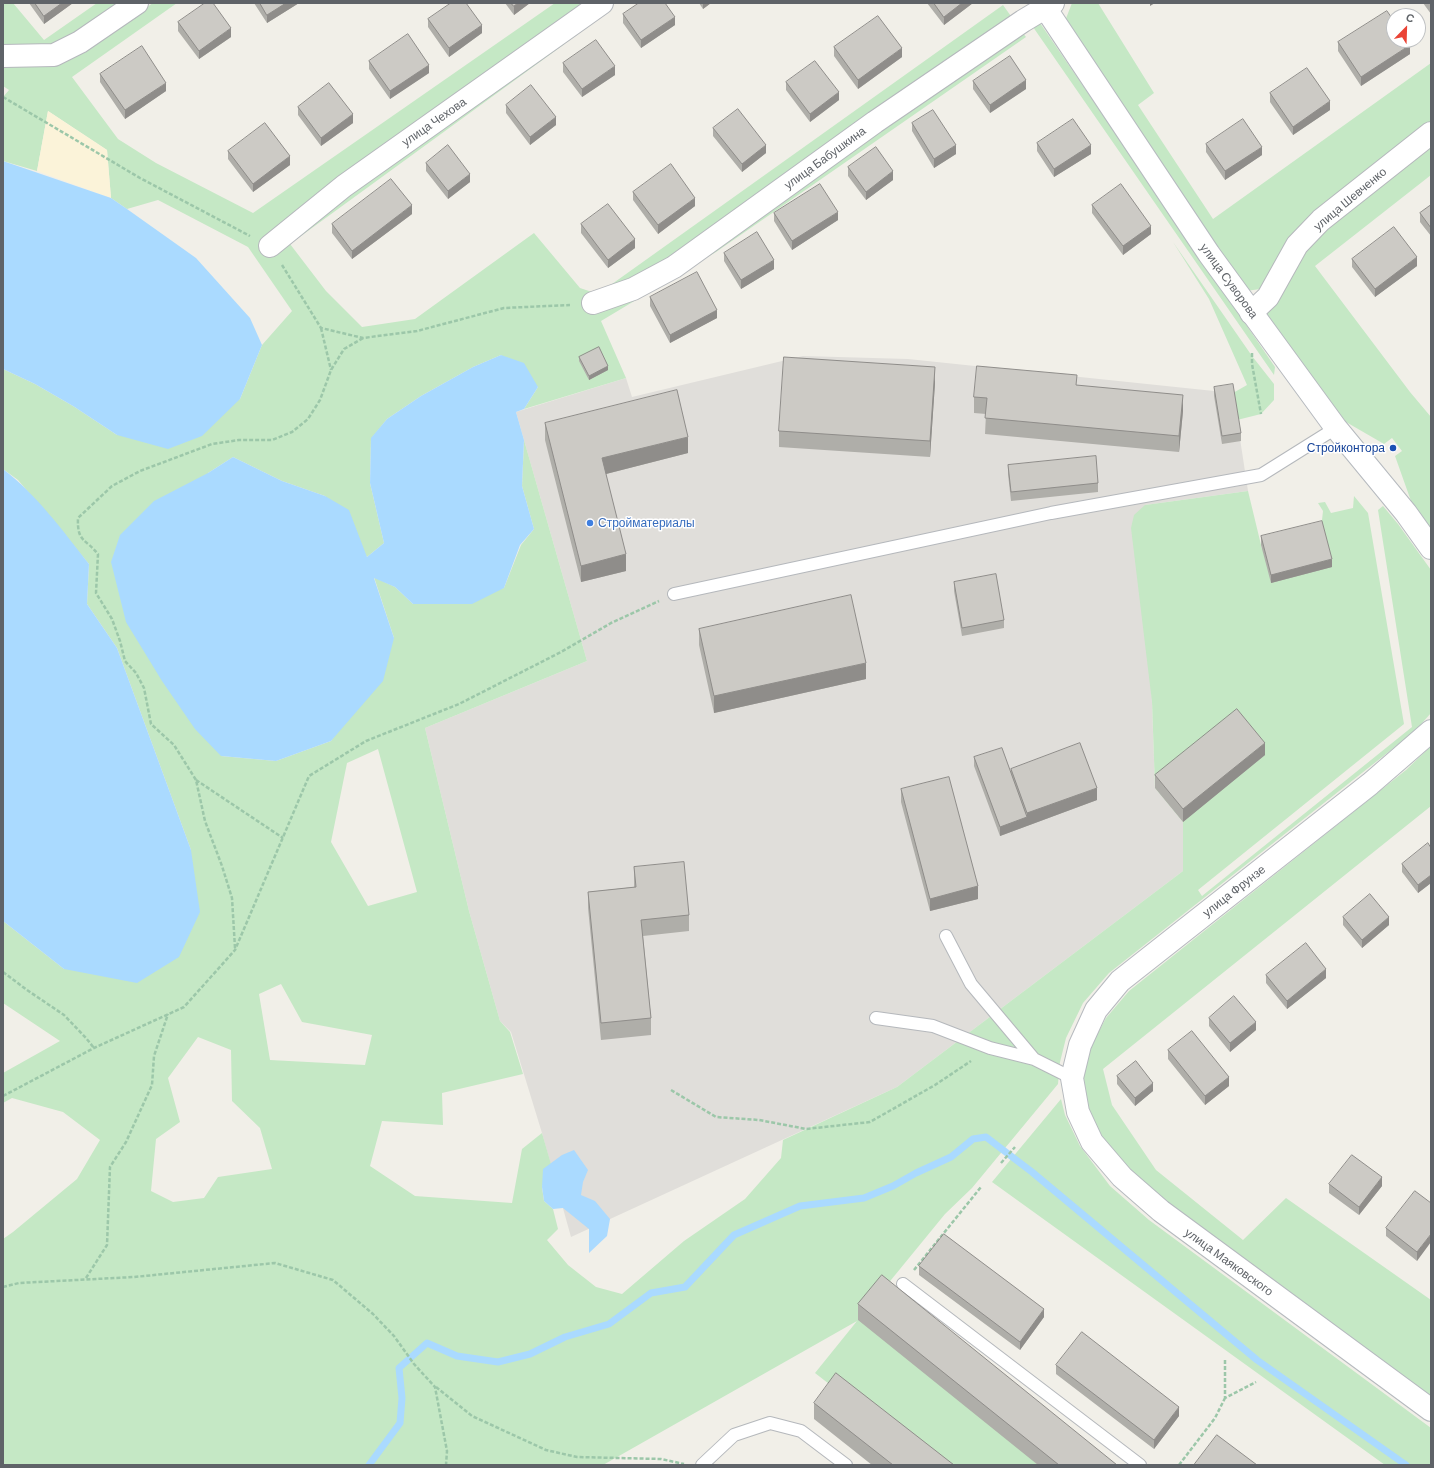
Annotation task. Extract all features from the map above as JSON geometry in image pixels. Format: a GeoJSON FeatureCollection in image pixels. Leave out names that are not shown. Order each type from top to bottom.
{"type":"FeatureCollection","features":[{"type":"Feature","properties":{"kind":"main road"},"geometry":{"type":"LineString","coordinates":[[3,56],[54,55],[80,42],[137,3]]}},
{"type":"Feature","properties":{"kind":"main road","name":"улица Чехова"},"geometry":{"type":"LineString","coordinates":[[270,246],[344,186],[602,3]]}},
{"type":"Feature","properties":{"kind":"main road","name":"улица Бабушкина"},"geometry":{"type":"LineString","coordinates":[[593,303],[634,289],[674,267],[875,122],[1047,5]]}},
{"type":"Feature","properties":{"kind":"main road","name":"улица Суворова"},"geometry":{"type":"LineString","coordinates":[[1047,5],[1208,254],[1336,428],[1406,513],[1431,548]]}},
{"type":"Feature","properties":{"kind":"main road","name":"улица Шевченко"},"geometry":{"type":"LineString","coordinates":[[1251,313],[1268,297],[1297,245],[1321,220],[1431,133]]}},
{"type":"Feature","properties":{"kind":"main road","name":"улица Фрунзе"},"geometry":{"type":"LineString","coordinates":[[1072,1078],[1080,1045],[1096,1010],[1120,981],[1382,774],[1431,730]]}},
{"type":"Feature","properties":{"kind":"main road","name":"улица Маяковского"},"geometry":{"type":"LineString","coordinates":[[1072,1078],[1078,1112],[1092,1142],[1122,1177],[1160,1211],[1431,1410]]}},
{"type":"Feature","properties":{"kind":"lane"},"geometry":{"type":"LineString","coordinates":[[674,594],[1051,513],[1261,475],[1336,428]]}},
{"type":"Feature","properties":{"kind":"lane"},"geometry":{"type":"LineString","coordinates":[[946,936],[972,984],[1034,1060]]}},
{"type":"Feature","properties":{"kind":"lane"},"geometry":{"type":"LineString","coordinates":[[876,1018],[933,1026],[990,1048],[1034,1060],[1072,1078]]}},
{"type":"Feature","properties":{"kind":"lane"},"geometry":{"type":"LineString","coordinates":[[903,1284],[1140,1465]]}},
{"type":"Feature","properties":{"kind":"lane"},"geometry":{"type":"LineString","coordinates":[[702,1465],[734,1435],[770,1423],[800,1431],[846,1465]]}},
{"type":"Feature","properties":{"kind":"path"},"geometry":{"type":"LineString","coordinates":[[321,328],[331,370]]}},
{"type":"Feature","properties":{"kind":"path"},"geometry":{"type":"LineString","coordinates":[[235,950],[232,898],[205,821],[196,780],[174,745],[151,724],[144,688],[136,673],[125,661],[112,619],[96,593],[98,554],[93,547],[83,540],[78,531],[78,518],[112,486],[140,471],[212,444],[239,440],[272,440],[292,432],[308,419],[320,400],[331,370],[344,349],[363,338]]}},
{"type":"Feature","properties":{"kind":"path"},"geometry":{"type":"LineString","coordinates":[[1252,350],[1252,364],[1261,414]]}},
{"type":"Feature","properties":{"kind":"path"},"geometry":{"type":"LineString","coordinates":[[3,1096],[94,1048],[184,1007],[235,950],[309,776],[366,741],[459,704],[561,652],[611,623],[674,594]]}},
{"type":"Feature","properties":{"kind":"path"},"geometry":{"type":"LineString","coordinates":[[196,780],[283,838]]}},
{"type":"Feature","properties":{"kind":"path"},"geometry":{"type":"LineString","coordinates":[[3,972],[64,1015],[94,1048]]}},
{"type":"Feature","properties":{"kind":"path"},"geometry":{"type":"LineString","coordinates":[[86,1279],[107,1245],[110,1167],[126,1142],[152,1085],[154,1056],[168,1014]]}},
{"type":"Feature","properties":{"kind":"path"},"geometry":{"type":"LineString","coordinates":[[671,1090],[716,1117],[759,1120],[806,1129],[870,1122],[935,1085],[990,1048]]}},
{"type":"Feature","properties":{"kind":"path"},"geometry":{"type":"LineString","coordinates":[[1001,1163],[1014,1147]]}},
{"type":"Feature","properties":{"kind":"path"},"geometry":{"type":"LineString","coordinates":[[903,1284],[981,1187]]}},
{"type":"Feature","properties":{"kind":"path"},"geometry":{"type":"LineString","coordinates":[[3,1287],[19,1283],[157,1275],[276,1263],[333,1280],[372,1314],[394,1336],[414,1364],[435,1387],[472,1416],[546,1450],[577,1457],[661,1459],[686,1465]]}},
{"type":"Feature","properties":{"kind":"path"},"geometry":{"type":"LineString","coordinates":[[1179,1465],[1215,1418],[1225,1398],[1225,1360]]}},
{"type":"Feature","properties":{"kind":"path"},"geometry":{"type":"LineString","coordinates":[[1225,1398],[1256,1382]]}},
{"type":"Feature","properties":{"kind":"path"},"geometry":{"type":"LineString","coordinates":[[435,1387],[447,1451],[446,1465]]}},
{"type":"Feature","properties":{"kind":"shaded area"},"geometry":{"type":"Polygon","coordinates":[[[803,356],[908,359],[1233,393],[1248,491],[1145,505],[1155,788],[1183,822],[1183,871],[897,1087],[571,1237],[542,1133],[511,1032],[500,1021],[469,911],[425,728],[587,661],[516,412],[626,378],[632,397],[803,356]]]}},
{"type":"Feature","properties":{"kind":"green space"},"geometry":{"type":"Polygon","coordinates":[[[3,3],[13,3],[44,40],[97,3],[124,3],[53,47],[3,48],[3,3]]]}},
{"type":"Feature","properties":{"kind":"green space"},"geometry":{"type":"Polygon","coordinates":[[[153,3],[177,3],[72,77],[118,139],[156,163],[253,213],[555,3],[587,3],[339,178],[273,229],[348,192],[607,13],[290,244],[326,291],[362,327],[415,319],[534,233],[580,288],[598,294],[1003,5],[1013,19],[601,305],[1022,32],[1026,37],[716,252],[601,321],[626,378],[524,409],[538,387],[501,355],[473,367],[421,396],[387,419],[371,439],[370,483],[384,543],[367,557],[325,496],[282,481],[233,457],[208,473],[221,756],[276,761],[331,741],[394,638],[374,577],[395,587],[413,604],[504,588],[521,545],[534,529],[522,486],[524,440],[587,661],[425,728],[469,911],[500,1021],[510,1032],[523,1074],[442,1093],[443,1125],[382,1121],[370,1166],[415,1196],[512,1203],[522,1149],[542,1133],[551,1164],[542,1187],[544,1201],[553,1209],[558,1229],[547,1240],[568,1265],[596,1287],[622,1294],[684,1241],[745,1199],[781,1158],[783,1140],[897,1087],[1183,871],[1183,822],[1155,788],[1152,702],[1131,528],[1134,515],[1145,505],[1248,491],[1262,549],[1321,529],[1323,511],[1318,503],[1325,502],[1331,513],[1353,508],[1354,496],[1368,513],[1404,724],[1198,890],[1202,896],[1412,727],[1378,510],[1383,506],[1431,570],[1431,713],[1415,731],[1109,973],[1083,1003],[1066,1038],[1060,1062],[1058,1084],[972,1188],[945,1214],[882,1291],[1038,1465],[933,1465],[815,1373],[857,1321],[603,1465],[3,1465],[3,1239],[77,1179],[100,1140],[63,1112],[12,1098],[3,1103],[3,1073],[60,1041],[3,1003],[3,921],[64,969],[191,850],[117,648],[87,604],[89,564],[18,480],[3,469],[3,369],[35,384],[73,406],[117,435],[240,399],[262,345],[292,311],[248,247],[158,200],[127,209],[111,198],[107,150],[48,111],[37,171],[3,161],[3,97],[9,90],[3,86],[3,64],[85,49],[153,3]],[[378,749],[347,763],[331,842],[368,906],[417,892],[378,749]],[[281,984],[259,994],[270,1060],[365,1065],[372,1035],[302,1022],[281,984]],[[198,1037],[168,1078],[180,1122],[156,1139],[151,1191],[173,1202],[204,1198],[218,1177],[272,1169],[260,1128],[232,1101],[231,1050],[198,1037]]]}},
{"type":"Feature","properties":{"kind":"green space"},"geometry":{"type":"Polygon","coordinates":[[[1072,3],[1098,3],[1154,93],[1138,105],[1213,219],[1431,63],[1431,126],[1260,289],[1246,291],[1065,21],[1072,3]]]}},
{"type":"Feature","properties":{"kind":"green space"},"geometry":{"type":"Polygon","coordinates":[[[1040,23],[1275,367],[1274,375],[1033,27],[1040,23]]]}},
{"type":"Feature","properties":{"kind":"green space"},"geometry":{"type":"Polygon","coordinates":[[[1431,139],[1431,175],[1315,266],[1410,392],[1431,417],[1431,529],[1411,501],[1395,456],[1402,451],[1392,438],[1384,444],[1346,422],[1265,317],[1302,247],[1431,139]]]}},
{"type":"Feature","properties":{"kind":"green space"},"geometry":{"type":"Polygon","coordinates":[[[1173,242],[1252,356],[1274,384],[1274,400],[1261,414],[1237,420],[1233,393],[1247,385],[1209,299],[1173,242]]]}},
{"type":"Feature","properties":{"kind":"green space"},"geometry":{"type":"Polygon","coordinates":[[[1431,746],[1431,806],[1103,1069],[1112,1105],[1156,1170],[1243,1240],[1286,1198],[1431,1300],[1431,1396],[1173,1206],[1130,1170],[1101,1135],[1089,1110],[1083,1078],[1090,1048],[1106,1018],[1129,991],[1406,770],[1431,746]]]}},
{"type":"Feature","properties":{"kind":"green space"},"geometry":{"type":"Polygon","coordinates":[[[1061,1099],[1065,1115],[1080,1146],[1110,1186],[1149,1220],[1431,1428],[1431,1465],[1385,1465],[992,1182],[1061,1099]]]}},
{"type":"Feature","properties":{"kind":"sand"},"geometry":{"type":"Polygon","coordinates":[[[48,111],[107,150],[111,198],[37,171],[48,111]]]}},
{"type":"Feature","properties":{"kind":"water"},"geometry":{"type":"Polygon","coordinates":[[[3,161],[111,198],[196,258],[250,318],[262,345],[240,399],[202,436],[168,449],[117,435],[73,406],[35,384],[3,369],[3,161]]]}},
{"type":"Feature","properties":{"kind":"water"},"geometry":{"type":"Polygon","coordinates":[[[501,355],[524,363],[538,387],[524,409],[516,412],[524,440],[522,486],[534,529],[520,545],[504,588],[472,604],[413,604],[395,587],[374,578],[394,638],[383,681],[331,741],[276,761],[221,756],[195,729],[162,681],[126,622],[111,562],[120,535],[154,501],[208,473],[233,457],[282,481],[325,496],[349,510],[367,557],[384,543],[370,483],[371,438],[387,419],[421,396],[473,367],[501,355]]]}},
{"type":"Feature","properties":{"kind":"water"},"geometry":{"type":"Polygon","coordinates":[[[3,469],[38,502],[89,564],[87,604],[117,648],[191,850],[200,912],[179,957],[137,983],[64,969],[3,921],[3,469]]]}},
{"type":"Feature","properties":{"kind":"water"},"geometry":{"type":"Polygon","coordinates":[[[574,1150],[588,1170],[583,1182],[581,1195],[595,1201],[610,1219],[607,1236],[589,1253],[589,1229],[563,1208],[553,1209],[544,1201],[542,1187],[543,1169],[562,1155],[574,1150]]]}},
{"type":"Feature","properties":{"kind":"building"},"geometry":{"type":"Polygon","coordinates":[[[35,3],[62,3],[44,16],[35,3]]]}},
{"type":"Feature","properties":{"kind":"building"},"geometry":{"type":"Polygon","coordinates":[[[205,3],[213,3],[231,28],[199,51],[178,22],[205,3]]]}},
{"type":"Feature","properties":{"kind":"building"},"geometry":{"type":"Polygon","coordinates":[[[260,3],[286,3],[267,15],[260,3]]]}},
{"type":"Feature","properties":{"kind":"building"},"geometry":{"type":"Polygon","coordinates":[[[451,3],[466,3],[482,25],[449,48],[428,19],[451,3]]]}},
{"type":"Feature","properties":{"kind":"building"},"geometry":{"type":"Polygon","coordinates":[[[511,3],[518,3],[514,6],[511,3]]]}},
{"type":"Feature","properties":{"kind":"building"},"geometry":{"type":"Polygon","coordinates":[[[639,3],[665,3],[675,17],[641,40],[623,14],[639,3]]]}},
{"type":"Feature","properties":{"kind":"building"},"geometry":{"type":"Polygon","coordinates":[[[934,3],[962,3],[944,17],[934,3]]]}},
{"type":"Feature","properties":{"kind":"building"},"geometry":{"type":"Polygon","coordinates":[[[1386,12],[1386,48],[1405,48],[1361,77],[1338,42],[1386,12]]]}},
{"type":"Feature","properties":{"kind":"building"},"geometry":{"type":"Polygon","coordinates":[[[878,16],[902,48],[858,80],[834,47],[878,16]]]}},
{"type":"Feature","properties":{"kind":"building"},"geometry":{"type":"Polygon","coordinates":[[[408,34],[429,65],[390,91],[369,61],[408,34]]]}},
{"type":"Feature","properties":{"kind":"building"},"geometry":{"type":"Polygon","coordinates":[[[596,40],[615,66],[582,89],[563,63],[596,40]]]}},
{"type":"Feature","properties":{"kind":"building"},"geometry":{"type":"Polygon","coordinates":[[[142,46],[166,83],[125,110],[100,74],[142,46]]]}},
{"type":"Feature","properties":{"kind":"building"},"geometry":{"type":"Polygon","coordinates":[[[1010,56],[1026,80],[990,105],[973,81],[1010,56]]]}},
{"type":"Feature","properties":{"kind":"building"},"geometry":{"type":"Polygon","coordinates":[[[815,61],[839,92],[810,114],[786,82],[815,61]]]}},
{"type":"Feature","properties":{"kind":"building"},"geometry":{"type":"Polygon","coordinates":[[[1307,68],[1330,101],[1293,127],[1270,93],[1307,68]]]}},
{"type":"Feature","properties":{"kind":"building"},"geometry":{"type":"Polygon","coordinates":[[[329,83],[353,114],[321,138],[298,107],[329,83]]]}},
{"type":"Feature","properties":{"kind":"building"},"geometry":{"type":"Polygon","coordinates":[[[531,85],[556,117],[530,137],[506,105],[531,85]]]}},
{"type":"Feature","properties":{"kind":"building"},"geometry":{"type":"Polygon","coordinates":[[[738,109],[766,145],[742,164],[713,128],[738,109]]]}},
{"type":"Feature","properties":{"kind":"building"},"geometry":{"type":"Polygon","coordinates":[[[933,110],[956,145],[934,159],[912,123],[933,110]]]}},
{"type":"Feature","properties":{"kind":"building"},"geometry":{"type":"Polygon","coordinates":[[[1073,119],[1091,145],[1054,169],[1037,143],[1073,119]]]}},
{"type":"Feature","properties":{"kind":"building"},"geometry":{"type":"Polygon","coordinates":[[[1243,119],[1262,147],[1225,171],[1206,144],[1243,119]]]}},
{"type":"Feature","properties":{"kind":"building"},"geometry":{"type":"Polygon","coordinates":[[[265,123],[290,156],[253,184],[228,151],[265,123]]]}},
{"type":"Feature","properties":{"kind":"building"},"geometry":{"type":"Polygon","coordinates":[[[448,145],[470,174],[448,191],[426,163],[448,145]]]}},
{"type":"Feature","properties":{"kind":"building"},"geometry":{"type":"Polygon","coordinates":[[[876,147],[893,171],[866,192],[848,167],[876,147]]]}},
{"type":"Feature","properties":{"kind":"building"},"geometry":{"type":"Polygon","coordinates":[[[671,164],[695,198],[658,225],[633,192],[671,164]]]}},
{"type":"Feature","properties":{"kind":"building"},"geometry":{"type":"Polygon","coordinates":[[[391,179],[412,205],[352,251],[332,224],[391,179]]]}},
{"type":"Feature","properties":{"kind":"building"},"geometry":{"type":"Polygon","coordinates":[[[820,184],[838,212],[792,241],[774,213],[820,184]]]}},
{"type":"Feature","properties":{"kind":"building"},"geometry":{"type":"Polygon","coordinates":[[[1121,184],[1151,226],[1123,246],[1092,205],[1121,184]]]}},
{"type":"Feature","properties":{"kind":"building"},"geometry":{"type":"Polygon","coordinates":[[[608,204],[635,239],[608,260],[581,224],[608,204]]]}},
{"type":"Feature","properties":{"kind":"building"},"geometry":{"type":"Polygon","coordinates":[[[1431,205],[1431,228],[1420,213],[1431,205]]]}},
{"type":"Feature","properties":{"kind":"building"},"geometry":{"type":"Polygon","coordinates":[[[1394,227],[1417,257],[1375,289],[1352,259],[1394,227]]]}},
{"type":"Feature","properties":{"kind":"building"},"geometry":{"type":"Polygon","coordinates":[[[757,232],[774,260],[741,280],[724,253],[757,232]]]}},
{"type":"Feature","properties":{"kind":"building"},"geometry":{"type":"Polygon","coordinates":[[[697,272],[717,310],[670,335],[650,297],[697,272]]]}},
{"type":"Feature","properties":{"kind":"building"},"geometry":{"type":"Polygon","coordinates":[[[599,347],[608,366],[589,376],[579,357],[599,347]]]}},
{"type":"Feature","properties":{"kind":"building"},"geometry":{"type":"Polygon","coordinates":[[[784,357],[935,367],[930,441],[779,431],[784,357]]]}},
{"type":"Feature","properties":{"kind":"building"},"geometry":{"type":"Polygon","coordinates":[[[977,366],[1077,375],[1076,385],[1183,395],[1179,436],[985,418],[987,398],[974,397],[977,366]]]}},
{"type":"Feature","properties":{"kind":"building"},"geometry":{"type":"Polygon","coordinates":[[[1233,384],[1241,433],[1222,436],[1214,387],[1233,384]]]}},
{"type":"Feature","properties":{"kind":"building","name":"Стройматериалы"},"geometry":{"type":"Polygon","coordinates":[[[677,390],[688,437],[602,458],[626,554],[581,566],[545,423],[677,390]]]}},
{"type":"Feature","properties":{"kind":"building"},"geometry":{"type":"Polygon","coordinates":[[[1096,456],[1098,483],[1011,492],[1008,465],[1096,456]]]}},
{"type":"Feature","properties":{"kind":"building"},"geometry":{"type":"Polygon","coordinates":[[[1322,521],[1332,559],[1271,575],[1261,536],[1322,521]]]}},
{"type":"Feature","properties":{"kind":"building"},"geometry":{"type":"Polygon","coordinates":[[[996,574],[1004,620],[962,628],[954,582],[996,574]]]}},
{"type":"Feature","properties":{"kind":"building"},"geometry":{"type":"Polygon","coordinates":[[[851,595],[866,663],[714,696],[699,629],[851,595]]]}},
{"type":"Feature","properties":{"kind":"building"},"geometry":{"type":"Polygon","coordinates":[[[1237,709],[1265,743],[1183,809],[1155,775],[1237,709]]]}},
{"type":"Feature","properties":{"kind":"building"},"geometry":{"type":"Polygon","coordinates":[[[1080,743],[1097,788],[1027,813],[1011,769],[1080,743]]]}},
{"type":"Feature","properties":{"kind":"building"},"geometry":{"type":"Polygon","coordinates":[[[1002,748],[1027,817],[1000,827],[974,757],[1002,748]]]}},
{"type":"Feature","properties":{"kind":"building"},"geometry":{"type":"Polygon","coordinates":[[[949,777],[978,886],[930,899],[901,789],[949,777]]]}},
{"type":"Feature","properties":{"kind":"building"},"geometry":{"type":"Polygon","coordinates":[[[1428,843],[1431,848],[1431,875],[1418,885],[1402,864],[1428,843]]]}},
{"type":"Feature","properties":{"kind":"building"},"geometry":{"type":"Polygon","coordinates":[[[684,862],[689,915],[641,920],[651,1018],[601,1023],[588,892],[636,887],[634,867],[684,862]]]}},
{"type":"Feature","properties":{"kind":"building"},"geometry":{"type":"Polygon","coordinates":[[[1370,894],[1389,917],[1362,940],[1343,917],[1370,894]]]}},
{"type":"Feature","properties":{"kind":"building"},"geometry":{"type":"Polygon","coordinates":[[[1306,943],[1326,969],[1287,1001],[1266,975],[1306,943]]]}},
{"type":"Feature","properties":{"kind":"building"},"geometry":{"type":"Polygon","coordinates":[[[1234,996],[1256,1022],[1230,1043],[1209,1018],[1234,996]]]}},
{"type":"Feature","properties":{"kind":"building"},"geometry":{"type":"Polygon","coordinates":[[[1192,1031],[1229,1077],[1205,1096],[1168,1050],[1192,1031]]]}},
{"type":"Feature","properties":{"kind":"building"},"geometry":{"type":"Polygon","coordinates":[[[1136,1061],[1153,1083],[1135,1098],[1117,1076],[1136,1061]]]}},
{"type":"Feature","properties":{"kind":"building"},"geometry":{"type":"Polygon","coordinates":[[[1352,1155],[1382,1177],[1359,1207],[1329,1184],[1352,1155]]]}},
{"type":"Feature","properties":{"kind":"building"},"geometry":{"type":"Polygon","coordinates":[[[1415,1191],[1431,1203],[1431,1234],[1417,1252],[1386,1228],[1415,1191]]]}},
{"type":"Feature","properties":{"kind":"building"},"geometry":{"type":"Polygon","coordinates":[[[944,1234],[1044,1309],[1020,1342],[919,1266],[944,1234]]]}},
{"type":"Feature","properties":{"kind":"building"},"geometry":{"type":"Polygon","coordinates":[[[882,1275],[1117,1465],[1059,1465],[858,1304],[882,1275]]]}},
{"type":"Feature","properties":{"kind":"building"},"geometry":{"type":"Polygon","coordinates":[[[1082,1332],[1179,1407],[1154,1440],[1056,1365],[1082,1332]]]}},
{"type":"Feature","properties":{"kind":"building"},"geometry":{"type":"Polygon","coordinates":[[[836,1373],[954,1465],[893,1465],[814,1403],[836,1373]]]}},
{"type":"Feature","properties":{"kind":"building"},"geometry":{"type":"Polygon","coordinates":[[[1217,1435],[1257,1465],[1194,1465],[1217,1435]]]}},
{"type":"Feature","properties":{"kind":"waterway"},"geometry":{"type":"LineString","coordinates":[[369,1465],[400,1423],[402,1398],[399,1368],[427,1343],[457,1356],[498,1362],[530,1354],[565,1337],[609,1324],[651,1293],[685,1287],[734,1235],[800,1206],[864,1198],[893,1186],[916,1173],[951,1157],[973,1139],[986,1137],[1032,1172],[1257,1360],[1406,1465]]}},
{"type":"Feature","properties":{"kind":"place","name":"Стройконтора"},"geometry":{"type":"Point","coordinates":[1393,448]}},
{"type":"Feature","properties":{"kind":"place","name":"Стройматериалы"},"geometry":{"type":"Point","coordinates":[590,523]}}]}
